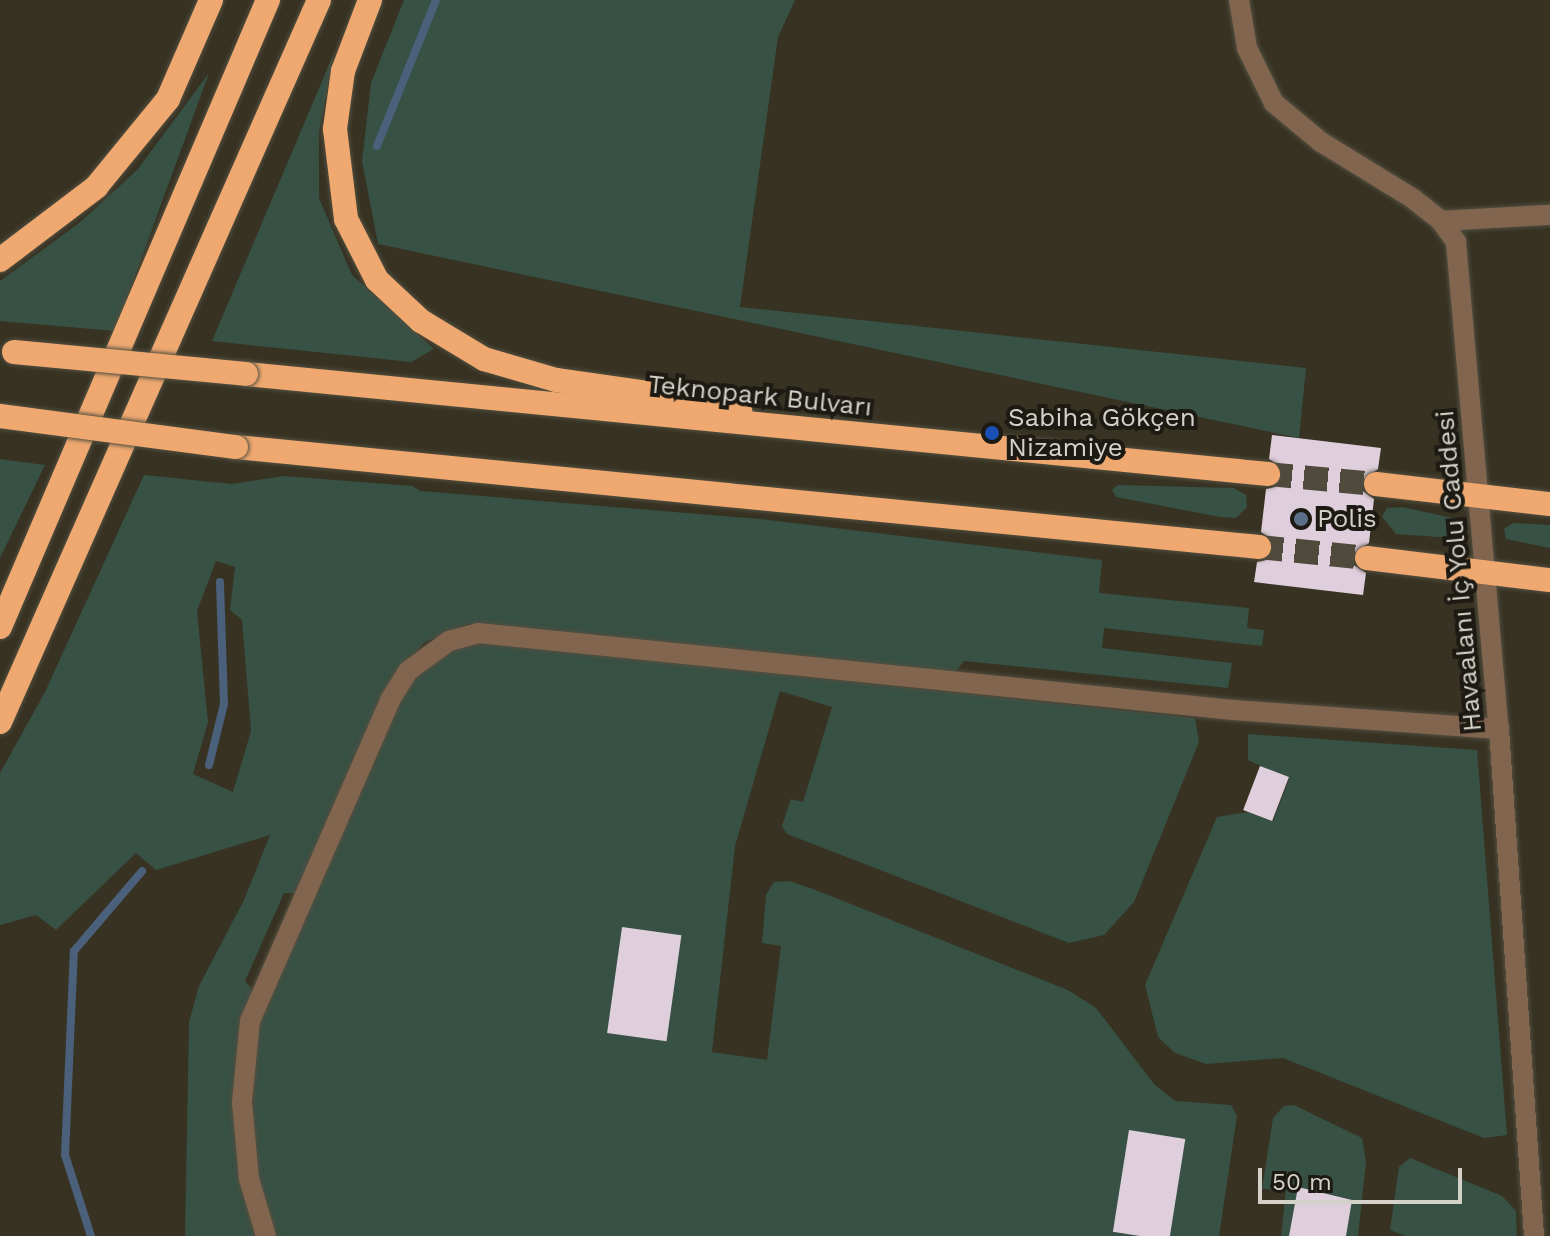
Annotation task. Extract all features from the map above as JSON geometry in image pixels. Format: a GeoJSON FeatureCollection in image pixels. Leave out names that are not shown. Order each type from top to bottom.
{"type":"FeatureCollection","features":[{"type":"Feature","properties":{"kind":"highway"},"geometry":{"type":"LineString","coordinates":[[0,260],[96,187],[159,110],[211,0]]}},
{"type":"Feature","properties":{"kind":"highway"},"geometry":{"type":"LineString","coordinates":[[0,627],[268,0]]}},
{"type":"Feature","properties":{"kind":"highway"},"geometry":{"type":"LineString","coordinates":[[0,722],[319,0]]}},
{"type":"Feature","properties":{"kind":"highway"},"geometry":{"type":"LineString","coordinates":[[370,0],[343,71],[335,129],[346,219],[377,280],[421,321],[484,359],[596,388],[710,402],[784,427]]}},
{"type":"Feature","properties":{"kind":"highway","name":"Teknopark Bulvarı"},"geometry":{"type":"LineString","coordinates":[[7,352],[1268,474]]}},
{"type":"Feature","properties":{"kind":"highway"},"geometry":{"type":"LineString","coordinates":[[0,416],[236,447],[1259,547]]}},
{"type":"Feature","properties":{"kind":"highway"},"geometry":{"type":"LineString","coordinates":[[1376,484],[1550,504]]}},
{"type":"Feature","properties":{"kind":"highway"},"geometry":{"type":"LineString","coordinates":[[1367,558],[1550,580]]}},
{"type":"Feature","properties":{"kind":"lane"},"geometry":{"type":"LineString","coordinates":[[1239,0],[1247,48],[1274,103],[1321,142],[1441,221],[1550,215]]}},
{"type":"Feature","properties":{"kind":"lane","name":"Havaalanı İç Yolu Caddesi"},"geometry":{"type":"LineString","coordinates":[[1441,221],[1456,242],[1499,729],[1534,1236]]}},
{"type":"Feature","properties":{"kind":"lane"},"geometry":{"type":"LineString","coordinates":[[266,1236],[249,1179],[242,1102],[250,1021],[390,700],[408,671],[449,641],[478,633],[1233,710],[1499,729]]}},
{"type":"Feature","properties":{"kind":"green space"},"geometry":{"type":"Polygon","coordinates":[[[404,0],[795,0],[778,37],[740,307],[1306,368],[1299,438],[378,244],[362,161],[371,83],[404,0]]]}},
{"type":"Feature","properties":{"kind":"green space"},"geometry":{"type":"Polygon","coordinates":[[[334,53],[319,132],[319,198],[352,275],[434,349],[411,362],[212,341],[334,53]]]}},
{"type":"Feature","properties":{"kind":"green space"},"geometry":{"type":"Polygon","coordinates":[[[209,73],[115,331],[0,321],[0,281],[79,223],[137,170],[209,73]]]}},
{"type":"Feature","properties":{"kind":"green space"},"geometry":{"type":"Polygon","coordinates":[[[0,459],[45,465],[0,558],[0,459]]]}},
{"type":"Feature","properties":{"kind":"green space"},"geometry":{"type":"Polygon","coordinates":[[[144,475],[232,484],[284,476],[412,486],[421,491],[759,519],[1102,560],[1099,593],[1249,608],[1247,628],[1264,630],[1262,646],[1104,628],[1102,648],[1232,663],[1228,688],[964,661],[953,675],[468,624],[425,642],[400,668],[297,893],[284,893],[245,981],[255,992],[236,1060],[235,1101],[241,1180],[255,1236],[185,1236],[189,1022],[199,986],[244,900],[270,835],[156,870],[136,853],[56,930],[36,915],[0,925],[0,773],[45,692],[144,475]],[[216,561],[197,611],[208,722],[193,774],[233,792],[251,731],[242,620],[230,610],[235,567],[216,561]]]}},
{"type":"Feature","properties":{"kind":"green space"},"geometry":{"type":"Polygon","coordinates":[[[1118,485],[1234,488],[1246,495],[1247,507],[1236,518],[1220,517],[1116,497],[1112,490],[1118,485]]]}},
{"type":"Feature","properties":{"kind":"green space"},"geometry":{"type":"Polygon","coordinates":[[[1402,507],[1462,520],[1467,533],[1453,538],[1396,534],[1382,517],[1387,508],[1402,507]]]}},
{"type":"Feature","properties":{"kind":"green space"},"geometry":{"type":"Polygon","coordinates":[[[1513,523],[1550,525],[1550,548],[1506,539],[1504,529],[1513,523]]]}},
{"type":"Feature","properties":{"kind":"green space"},"geometry":{"type":"Polygon","coordinates":[[[483,643],[1195,718],[1199,742],[1134,902],[1104,935],[1069,943],[787,834],[782,826],[791,799],[803,802],[832,707],[780,691],[735,846],[712,1052],[767,1060],[781,946],[762,943],[766,895],[774,882],[789,881],[813,889],[1068,990],[1096,1008],[1154,1084],[1175,1101],[1231,1105],[1237,1116],[1219,1236],[274,1236],[259,1191],[252,1134],[256,1032],[403,693],[417,674],[456,647],[483,643]]]}},
{"type":"Feature","properties":{"kind":"green space"},"geometry":{"type":"Polygon","coordinates":[[[1248,734],[1477,750],[1507,1135],[1484,1138],[1283,1058],[1206,1064],[1175,1053],[1158,1037],[1145,985],[1217,817],[1248,812],[1273,821],[1289,779],[1248,760],[1248,734]]]}},
{"type":"Feature","properties":{"kind":"green space"},"geometry":{"type":"Polygon","coordinates":[[[1294,1105],[1362,1138],[1366,1162],[1358,1236],[1281,1236],[1286,1190],[1262,1189],[1273,1118],[1284,1106],[1294,1105]]]}},
{"type":"Feature","properties":{"kind":"green space"},"geometry":{"type":"Polygon","coordinates":[[[1410,1158],[1502,1196],[1516,1211],[1517,1236],[1405,1236],[1390,1230],[1399,1167],[1410,1158]]]}},
{"type":"Feature","properties":{"kind":"building"},"geometry":{"type":"Polygon","coordinates":[[[1272,435],[1381,448],[1378,469],[1361,482],[1363,491],[1374,499],[1369,543],[1352,555],[1354,565],[1366,573],[1363,595],[1254,582],[1257,562],[1266,560],[1274,549],[1272,540],[1261,532],[1266,489],[1275,487],[1283,476],[1281,467],[1269,459],[1272,435]]]}},
{"type":"Feature","properties":{"kind":"building"},"geometry":{"type":"Polygon","coordinates":[[[1260,766],[1289,777],[1272,821],[1243,810],[1260,766]]]}},
{"type":"Feature","properties":{"kind":"building"},"geometry":{"type":"Polygon","coordinates":[[[622,927],[681,935],[667,1041],[607,1033],[622,927]]]}},
{"type":"Feature","properties":{"kind":"building"},"geometry":{"type":"Polygon","coordinates":[[[1129,1130],[1185,1139],[1170,1236],[1113,1232],[1129,1130]]]}},
{"type":"Feature","properties":{"kind":"building"},"geometry":{"type":"Polygon","coordinates":[[[1298,1187],[1352,1200],[1346,1236],[1289,1236],[1298,1187]]]}},
{"type":"Feature","properties":{"kind":"waterway"},"geometry":{"type":"LineString","coordinates":[[377,146],[436,0]]}},
{"type":"Feature","properties":{"kind":"waterway"},"geometry":{"type":"LineString","coordinates":[[209,765],[224,704],[220,582]]}},
{"type":"Feature","properties":{"kind":"waterway"},"geometry":{"type":"LineString","coordinates":[[91,1236],[65,1155],[74,951],[142,871]]}},
{"type":"Feature","properties":{"kind":"tunnel"},"geometry":{"type":"LineString","coordinates":[[1268,474],[1376,484]]}},
{"type":"Feature","properties":{"kind":"tunnel"},"geometry":{"type":"LineString","coordinates":[[1259,547],[1367,558]]}},
{"type":"Feature","properties":{"kind":"place","name":"Sabiha Gökçen Nizamiye"},"geometry":{"type":"Point","coordinates":[992,433]}},
{"type":"Feature","properties":{"kind":"place","name":"Polis"},"geometry":{"type":"Point","coordinates":[1301,519]}}]}
